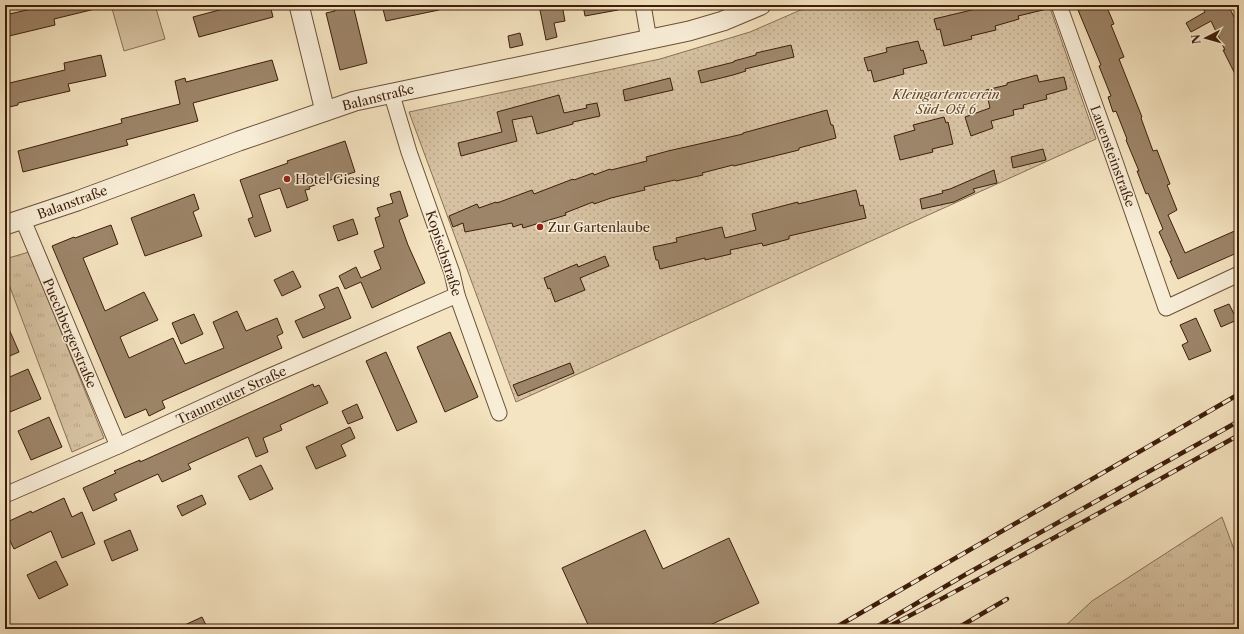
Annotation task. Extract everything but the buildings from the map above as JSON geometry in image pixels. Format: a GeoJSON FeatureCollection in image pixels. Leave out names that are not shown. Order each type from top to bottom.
{"type":"FeatureCollection","features":[{"type":"Feature","properties":{"kind":"street"},"geometry":{"type":"LineString","coordinates":[[299,5],[325,111]]}},
{"type":"Feature","properties":{"kind":"street"},"geometry":{"type":"LineString","coordinates":[[643,5],[649,40]]}},
{"type":"Feature","properties":{"kind":"street","name":"Balanstraße"},"geometry":{"type":"LineString","coordinates":[[10,222],[355,101],[391,92],[690,31],[717,23],[761,5]]}},
{"type":"Feature","properties":{"kind":"street","name":"Lauensteinstraße"},"geometry":{"type":"LineString","coordinates":[[1058,5],[1166,308],[1239,274]]}},
{"type":"Feature","properties":{"kind":"street","name":"Kopischstraße"},"geometry":{"type":"LineString","coordinates":[[391,92],[409,152],[452,274],[457,295],[499,413]]}},
{"type":"Feature","properties":{"kind":"street","name":"Puechbergerstraße"},"geometry":{"type":"LineString","coordinates":[[10,222],[118,446]]}},
{"type":"Feature","properties":{"kind":"street","name":"Traunreuter Straße"},"geometry":{"type":"LineString","coordinates":[[5,495],[118,446],[268,377],[457,295]]}},
{"type":"Feature","properties":{"kind":"green space"},"geometry":{"type":"Polygon","coordinates":[[[111,5],[155,5],[165,39],[124,51],[111,5]]]}},
{"type":"Feature","properties":{"kind":"green space","name":"Kleingartenverein Süd-Ost 6"},"geometry":{"type":"Polygon","coordinates":[[[812,5],[1049,5],[1096,139],[516,402],[409,112],[660,59],[750,32],[812,5]]]}},
{"type":"Feature","properties":{"kind":"green space"},"geometry":{"type":"Polygon","coordinates":[[[29,252],[104,438],[72,452],[5,274],[5,259],[29,252]]]}},
{"type":"Feature","properties":{"kind":"green space"},"geometry":{"type":"Polygon","coordinates":[[[1222,517],[1239,563],[1239,629],[1062,629],[1092,601],[1222,517]]]}},
{"type":"Feature","properties":{"kind":"railway"},"geometry":{"type":"LineString","coordinates":[[833,629],[1239,394]]}},
{"type":"Feature","properties":{"kind":"railway"},"geometry":{"type":"LineString","coordinates":[[873,629],[968,573],[1239,421]]}},
{"type":"Feature","properties":{"kind":"railway"},"geometry":{"type":"LineString","coordinates":[[884,629],[1018,558],[1239,435]]}},
{"type":"Feature","properties":{"kind":"railway"},"geometry":{"type":"LineString","coordinates":[[956,629],[1007,599]]}},
{"type":"Feature","properties":{"kind":"place","name":"Hotel Giesing"},"geometry":{"type":"Point","coordinates":[287,179]}},
{"type":"Feature","properties":{"kind":"place","name":"Zur Gartenlaube"},"geometry":{"type":"Point","coordinates":[540,227]}}]}
